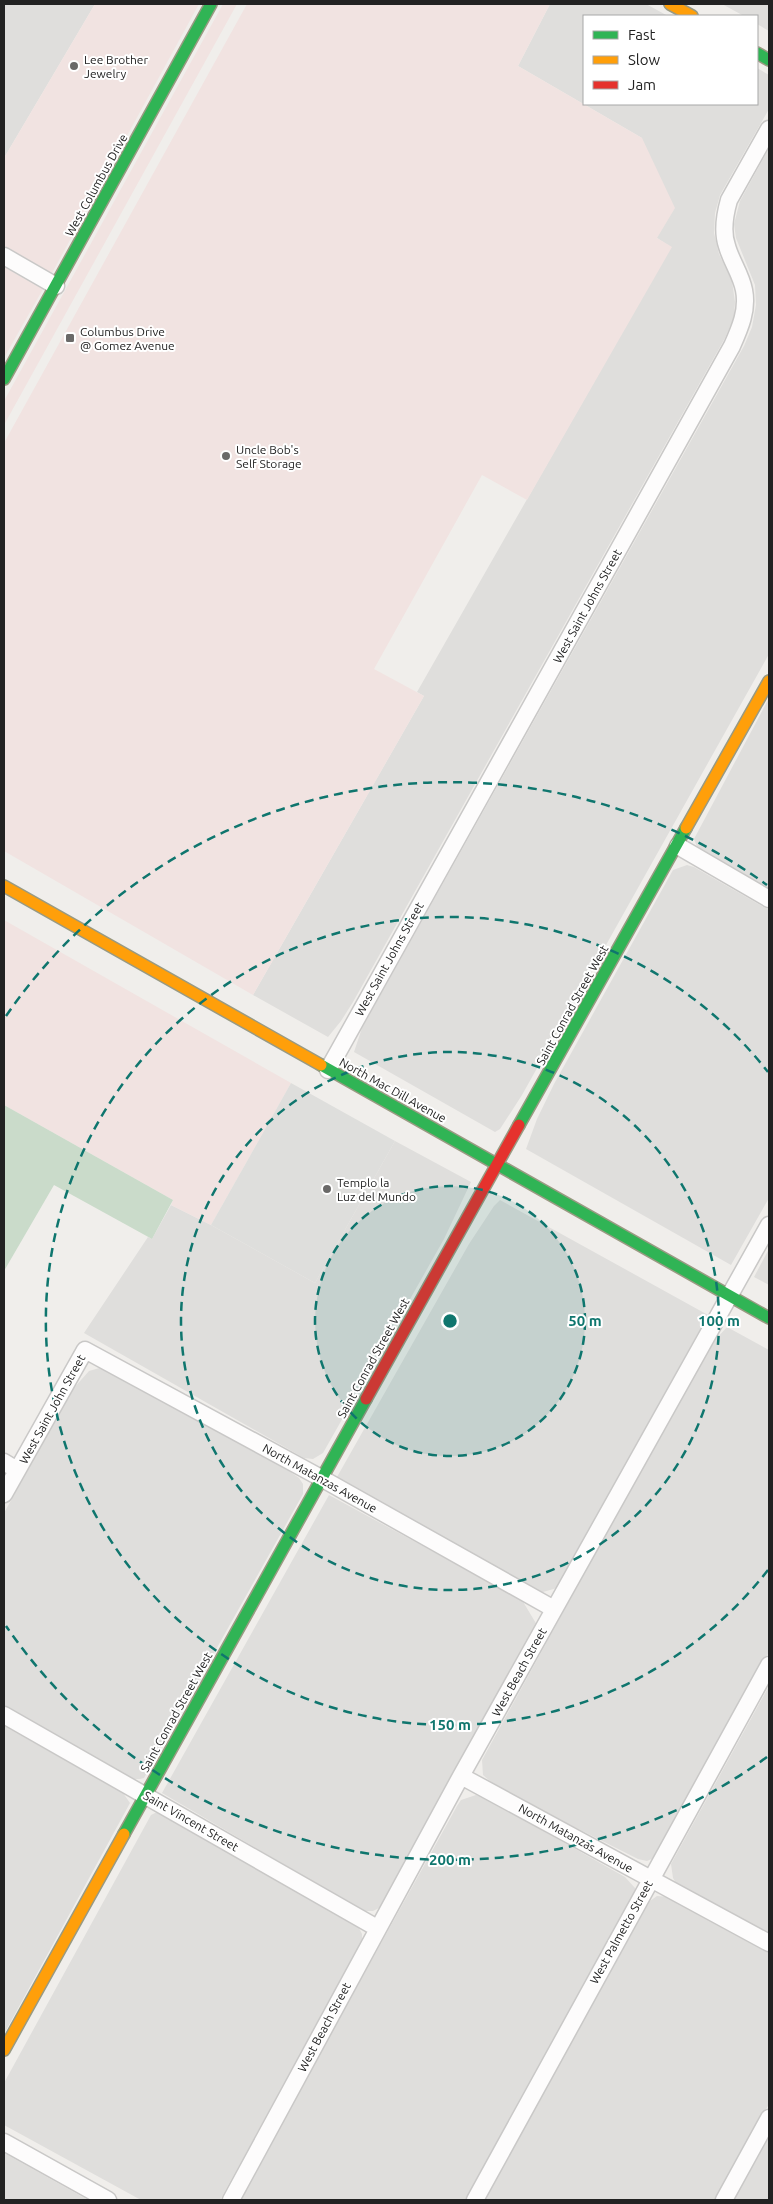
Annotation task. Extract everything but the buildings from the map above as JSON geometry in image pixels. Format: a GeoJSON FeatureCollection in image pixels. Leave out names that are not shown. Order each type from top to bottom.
{"type":"FeatureCollection","features":[{"type":"Feature","properties":{"kind":"street","name":"West Columbus Drive"},"geometry":{"type":"LineString","coordinates":[[4,379],[211,4]]}},
{"type":"Feature","properties":{"kind":"street"},"geometry":{"type":"LineString","coordinates":[[670,4],[692,15]]}},
{"type":"Feature","properties":{"kind":"street"},"geometry":{"type":"LineString","coordinates":[[695,15],[702,4]]}},
{"type":"Feature","properties":{"kind":"street"},"geometry":{"type":"LineString","coordinates":[[758,54],[769,60]]}},
{"type":"Feature","properties":{"kind":"street","name":"West Saint Johns Street"},"geometry":{"type":"LineString","coordinates":[[328,1070],[732,346],[744,318],[745,291],[739,271],[726,246],[724,228],[726,212],[729,200],[769,129]]}},
{"type":"Feature","properties":{"kind":"street"},"geometry":{"type":"LineString","coordinates":[[4,256],[56,286]]}},
{"type":"Feature","properties":{"kind":"street","name":"Saint Conrad Street West"},"geometry":{"type":"LineString","coordinates":[[4,2050],[321,1478],[678,846],[769,681]]}},
{"type":"Feature","properties":{"kind":"street"},"geometry":{"type":"LineString","coordinates":[[678,846],[769,899]]}},
{"type":"Feature","properties":{"kind":"street","name":"North Mac Dill Avenue"},"geometry":{"type":"LineString","coordinates":[[4,886],[769,1318]]}},
{"type":"Feature","properties":{"kind":"street","name":"West Beach Street"},"geometry":{"type":"LineString","coordinates":[[231,2200],[377,1928],[769,1225]]}},
{"type":"Feature","properties":{"kind":"street","name":"North Matanzas Avenue"},"geometry":{"type":"LineString","coordinates":[[85,1350],[321,1478],[554,1609]]}},
{"type":"Feature","properties":{"kind":"street","name":"West Saint John Street"},"geometry":{"type":"LineString","coordinates":[[4,1494],[10,1466],[85,1350]]}},
{"type":"Feature","properties":{"kind":"street","name":"West Palmetto Street"},"geometry":{"type":"LineString","coordinates":[[475,2200],[769,1666]]}},
{"type":"Feature","properties":{"kind":"street","name":"Saint Vincent Street"},"geometry":{"type":"LineString","coordinates":[[4,1715],[377,1928]]}},
{"type":"Feature","properties":{"kind":"street","name":"North Matanzas Avenue"},"geometry":{"type":"LineString","coordinates":[[461,1776],[769,1942]]}},
{"type":"Feature","properties":{"kind":"street"},"geometry":{"type":"LineString","coordinates":[[724,2200],[769,2118]]}},
{"type":"Feature","properties":{"kind":"street"},"geometry":{"type":"LineString","coordinates":[[4,2142],[108,2200]]}},
{"type":"Feature","properties":{"kind":"shaded area"},"geometry":{"type":"Polygon","coordinates":[[[4,4],[95,4],[4,158],[4,4]]]}},
{"type":"Feature","properties":{"kind":"shaded area"},"geometry":{"type":"Polygon","coordinates":[[[95,4],[199,4],[52,273],[4,246],[4,158],[95,4]]]}},
{"type":"Feature","properties":{"kind":"shaded area"},"geometry":{"type":"Polygon","coordinates":[[[223,4],[237,4],[4,425],[4,401],[223,4]]]}},
{"type":"Feature","properties":{"kind":"shaded area"},"geometry":{"type":"Polygon","coordinates":[[[247,4],[550,4],[518,66],[642,138],[675,208],[657,238],[672,247],[527,500],[482,475],[374,669],[424,696],[253,995],[4,851],[4,443],[247,4]]]}},
{"type":"Feature","properties":{"kind":"shaded area"},"geometry":{"type":"Polygon","coordinates":[[[550,4],[646,4],[666,15],[583,15],[583,104],[518,66],[550,4]]]}},
{"type":"Feature","properties":{"kind":"shaded area"},"geometry":{"type":"Polygon","coordinates":[[[722,4],[769,4],[769,31],[758,25],[758,15],[742,15],[722,4]]]}},
{"type":"Feature","properties":{"kind":"shaded area"},"geometry":{"type":"Polygon","coordinates":[[[758,69],[769,75],[769,109],[720,195],[715,213],[714,233],[719,254],[732,281],[735,302],[734,317],[725,338],[353,1002],[328,1037],[253,995],[424,696],[417,692],[671,247],[657,238],[642,138],[585,105],[758,105],[758,69]]]}},
{"type":"Feature","properties":{"kind":"shaded area"},"geometry":{"type":"Polygon","coordinates":[[[769,148],[769,654],[522,1095],[500,1129],[495,1132],[354,1052],[362,1028],[744,346],[752,327],[756,305],[755,285],[736,238],[734,224],[740,201],[769,148]]]}},
{"type":"Feature","properties":{"kind":"shaded area"},"geometry":{"type":"Polygon","coordinates":[[[4,267],[43,289],[4,358],[4,267]]]}},
{"type":"Feature","properties":{"kind":"shaded area"},"geometry":{"type":"Polygon","coordinates":[[[769,698],[769,890],[702,851],[697,847],[694,839],[769,698]]]}},
{"type":"Feature","properties":{"kind":"shaded area"},"geometry":{"type":"Polygon","coordinates":[[[687,865],[694,867],[769,910],[769,1198],[731,1265],[526,1149],[537,1119],[554,1084],[673,870],[687,865]]]}},
{"type":"Feature","properties":{"kind":"shaded area"},"geometry":{"type":"Polygon","coordinates":[[[4,920],[291,1083],[211,1225],[171,1205],[173,1200],[4,1105],[4,920]]]}},
{"type":"Feature","properties":{"kind":"shaded area"},"geometry":{"type":"Polygon","coordinates":[[[291,1083],[395,1141],[315,1283],[211,1225],[291,1083]]]}},
{"type":"Feature","properties":{"kind":"shaded area"},"geometry":{"type":"Polygon","coordinates":[[[395,1141],[471,1182],[444,1239],[323,1453],[313,1459],[304,1458],[84,1333],[148,1237],[152,1239],[171,1205],[315,1283],[395,1141]]]}},
{"type":"Feature","properties":{"kind":"shaded area"},"geometry":{"type":"Polygon","coordinates":[[[500,1200],[708,1315],[557,1588],[543,1592],[535,1591],[339,1481],[337,1477],[469,1244],[500,1200]]]}},
{"type":"Feature","properties":{"kind":"shaded area"},"geometry":{"type":"Polygon","coordinates":[[[769,1249],[769,1285],[754,1277],[769,1249]]]}},
{"type":"Feature","properties":{"kind":"shaded area"},"geometry":{"type":"Polygon","coordinates":[[[727,1327],[769,1350],[769,1652],[656,1857],[647,1861],[638,1859],[499,1789],[483,1775],[482,1760],[699,1365],[716,1339],[727,1327]]]}},
{"type":"Feature","properties":{"kind":"shaded area"},"geometry":{"type":"Polygon","coordinates":[[[103,1367],[289,1471],[299,1478],[303,1484],[303,1494],[144,1778],[140,1779],[132,1779],[4,1707],[4,1513],[73,1389],[89,1371],[103,1367]]]}},
{"type":"Feature","properties":{"kind":"shaded area"},"geometry":{"type":"Polygon","coordinates":[[[329,1495],[522,1600],[537,1625],[383,1906],[373,1911],[364,1911],[162,1793],[329,1495]]]}},
{"type":"Feature","properties":{"kind":"shaded area"},"geometry":{"type":"Polygon","coordinates":[[[769,1686],[769,1934],[676,1883],[673,1878],[671,1864],[769,1686]]]}},
{"type":"Feature","properties":{"kind":"shaded area"},"geometry":{"type":"Polygon","coordinates":[[[4,1726],[123,1793],[130,1803],[4,2034],[4,1726]]]}},
{"type":"Feature","properties":{"kind":"shaded area"},"geometry":{"type":"Polygon","coordinates":[[[476,1795],[483,1797],[625,1877],[635,1888],[635,1895],[467,2200],[239,2200],[457,1806],[461,1800],[476,1795]]]}},
{"type":"Feature","properties":{"kind":"shaded area"},"geometry":{"type":"Polygon","coordinates":[[[157,1812],[165,1814],[358,1926],[362,1934],[362,1942],[220,2200],[141,2200],[4,2125],[4,2083],[151,1815],[157,1812]]]}},
{"type":"Feature","properties":{"kind":"shaded area"},"geometry":{"type":"Polygon","coordinates":[[[657,1896],[670,1897],[769,1952],[769,2104],[716,2200],[484,2200],[650,1901],[657,1896]]]}},
{"type":"Feature","properties":{"kind":"shaded area"},"geometry":{"type":"Polygon","coordinates":[[[769,2137],[769,2200],[734,2200],[769,2137]]]}},
{"type":"Feature","properties":{"kind":"shaded area"},"geometry":{"type":"Polygon","coordinates":[[[4,2153],[88,2200],[4,2200],[4,2153]]]}},
{"type":"Feature","properties":{"kind":"green space"},"geometry":{"type":"Polygon","coordinates":[[[4,1105],[173,1200],[152,1239],[54,1185],[4,1271],[4,1105]]]}},
{"type":"Feature","properties":{"kind":"traffic: fast"},"geometry":{"type":"LineString","coordinates":[[4,379],[211,4]]}},
{"type":"Feature","properties":{"kind":"traffic: fast"},"geometry":{"type":"LineString","coordinates":[[758,54],[769,60]]}},
{"type":"Feature","properties":{"kind":"traffic: fast"},"geometry":{"type":"LineString","coordinates":[[519,1125],[686,828]]}},
{"type":"Feature","properties":{"kind":"traffic: fast"},"geometry":{"type":"LineString","coordinates":[[321,1065],[769,1318]]}},
{"type":"Feature","properties":{"kind":"traffic: fast"},"geometry":{"type":"LineString","coordinates":[[124,1834],[366,1399]]}},
{"type":"Feature","properties":{"kind":"traffic: slow"},"geometry":{"type":"LineString","coordinates":[[670,4],[690,15]]}},
{"type":"Feature","properties":{"kind":"traffic: slow"},"geometry":{"type":"LineString","coordinates":[[686,828],[769,681]]}},
{"type":"Feature","properties":{"kind":"traffic: slow"},"geometry":{"type":"LineString","coordinates":[[4,886],[321,1065]]}},
{"type":"Feature","properties":{"kind":"traffic: slow"},"geometry":{"type":"LineString","coordinates":[[4,2050],[124,1834]]}},
{"type":"Feature","properties":{"kind":"traffic: jam"},"geometry":{"type":"LineString","coordinates":[[366,1399],[519,1125]]}},
{"type":"Feature","properties":{"kind":"place","name":"Lee Brother Jewelry"},"geometry":{"type":"Point","coordinates":[74,66]}},
{"type":"Feature","properties":{"kind":"place","name":"Columbus Drive @ Gomez Avenue"},"geometry":{"type":"Point","coordinates":[70,338]}},
{"type":"Feature","properties":{"kind":"place","name":"Uncle Bob's Self Storage"},"geometry":{"type":"Point","coordinates":[226,456]}},
{"type":"Feature","properties":{"kind":"place","name":"Templo la Luz del Mundo"},"geometry":{"type":"Point","coordinates":[327,1189]}}]}
